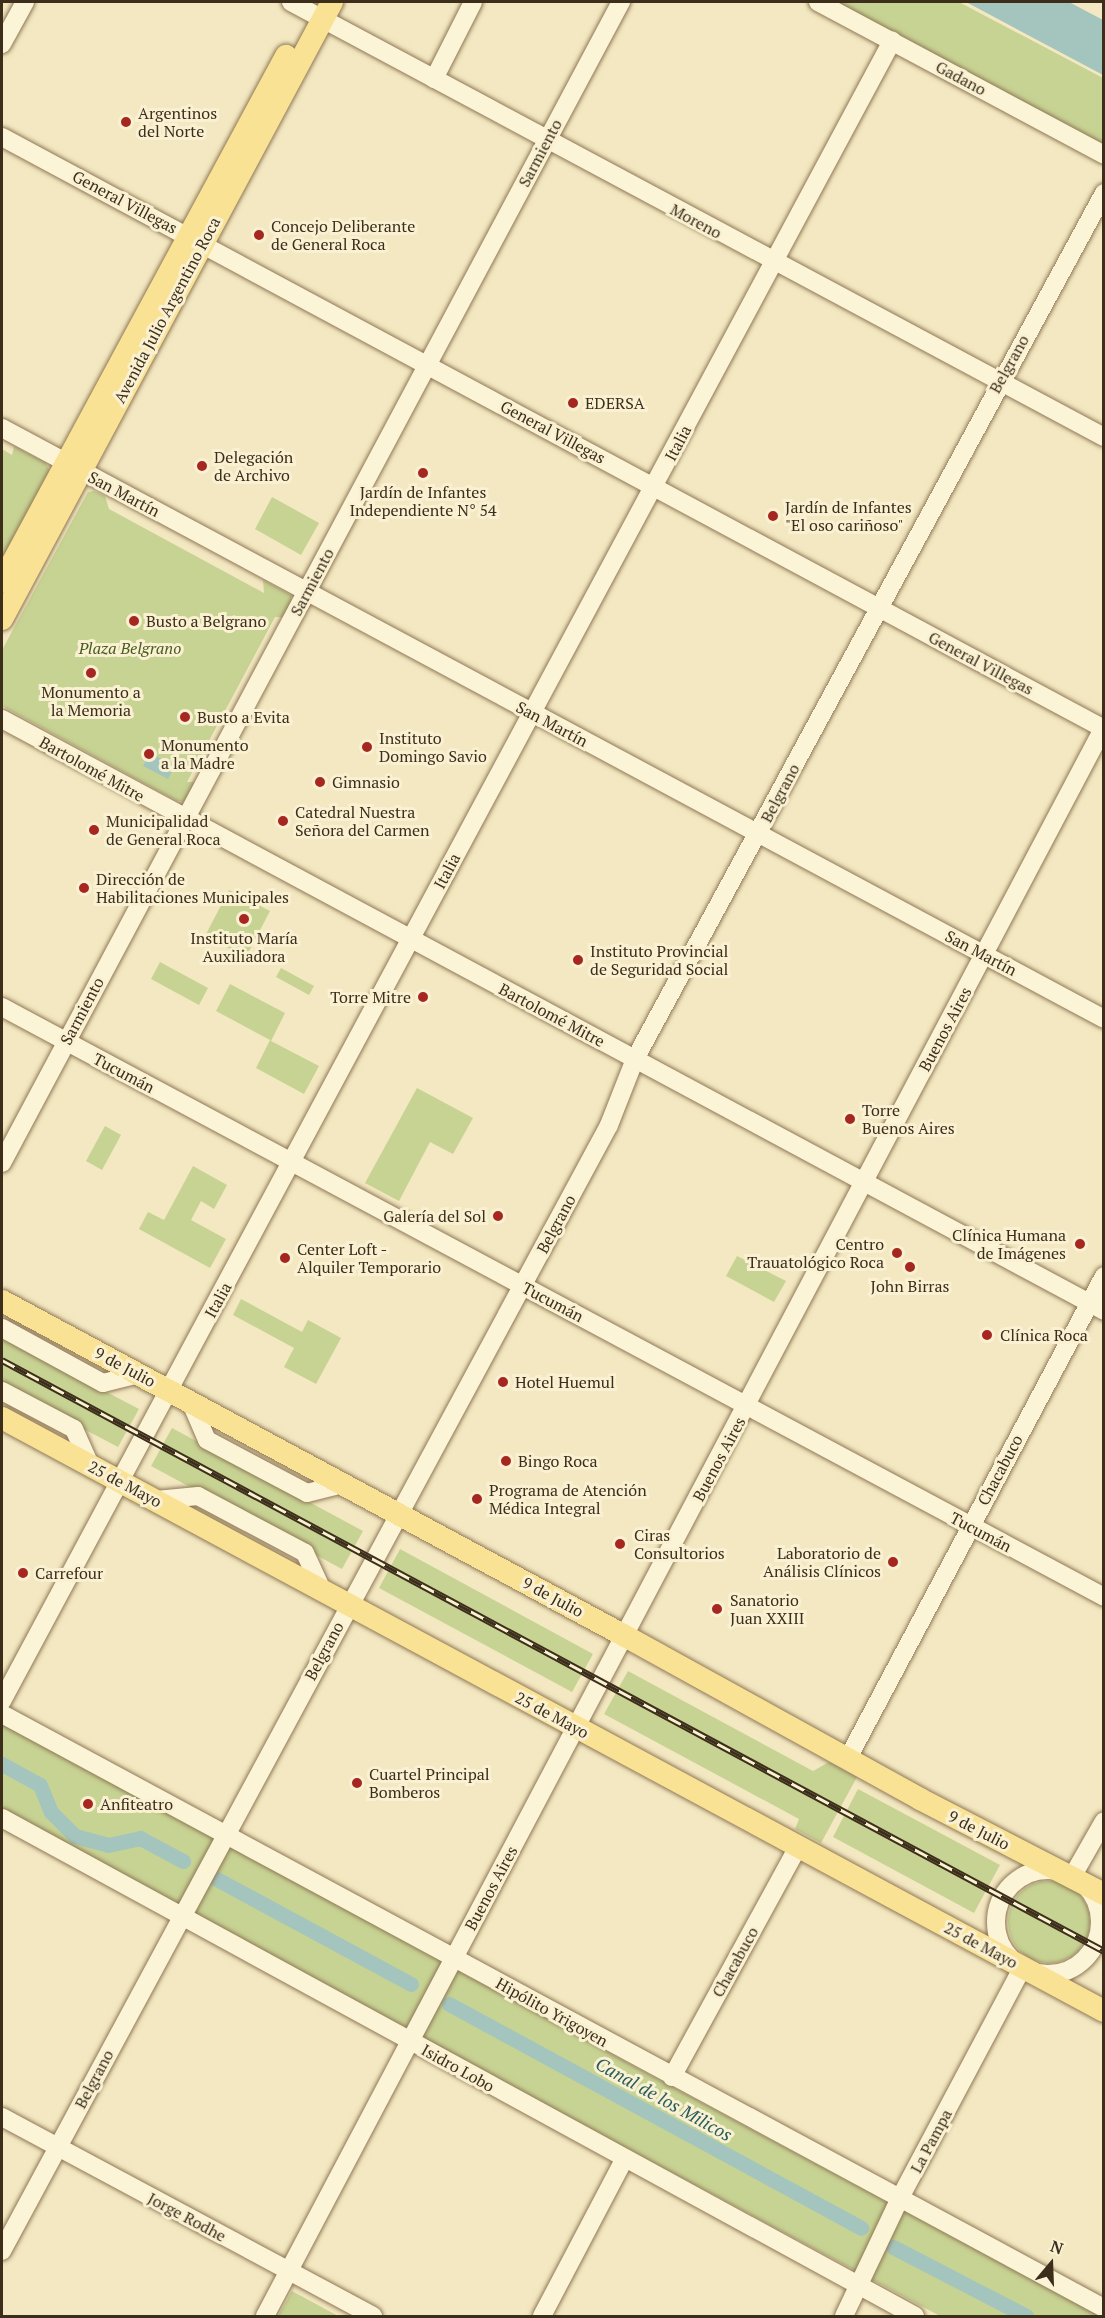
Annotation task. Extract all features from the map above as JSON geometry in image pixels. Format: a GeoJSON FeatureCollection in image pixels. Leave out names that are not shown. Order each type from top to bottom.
{"type":"FeatureCollection","features":[{"type":"Feature","properties":{"kind":"main road","name":"Avenida Julio Argentino Roca"},"geometry":{"type":"LineString","coordinates":[[2,619],[74,467],[195,240],[314,7]]}},
{"type":"Feature","properties":{"kind":"main road","name":"Avenida Julio Argentino Roca"},"geometry":{"type":"LineString","coordinates":[[2,582],[74,467]]}},
{"type":"Feature","properties":{"kind":"main road","name":"9 de Julio"},"geometry":{"type":"LineString","coordinates":[[2,1301],[625,1636],[847,1760],[1104,1894]]}},
{"type":"Feature","properties":{"kind":"main road","name":"25 de Mayo"},"geometry":{"type":"LineString","coordinates":[[2,1418],[1104,2011]]}},
{"type":"Feature","properties":{"kind":"street"},"geometry":{"type":"LineString","coordinates":[[2,44],[25,2]]}},
{"type":"Feature","properties":{"kind":"street"},"geometry":{"type":"LineString","coordinates":[[434,79],[473,2]]}},
{"type":"Feature","properties":{"kind":"street","name":"Sarmiento"},"geometry":{"type":"LineString","coordinates":[[2,1163],[65,1041],[186,820],[621,2]]}},
{"type":"Feature","properties":{"kind":"street","name":"Gadano"},"geometry":{"type":"LineString","coordinates":[[818,2],[1104,155]]}},
{"type":"Feature","properties":{"kind":"street","name":"Moreno"},"geometry":{"type":"LineString","coordinates":[[314,7],[434,79],[547,141],[1104,437]]}},
{"type":"Feature","properties":{"kind":"street","name":"Italia"},"geometry":{"type":"LineString","coordinates":[[2,1701],[293,1163],[410,940],[655,487],[892,41]]}},
{"type":"Feature","properties":{"kind":"street","name":"General Villegas"},"geometry":{"type":"LineString","coordinates":[[2,137],[1103,728]]}},
{"type":"Feature","properties":{"kind":"street","name":"Belgrano"},"geometry":{"type":"LineString","coordinates":[[2,2251],[609,1125],[634,1059],[759,833],[1000,380],[1104,193]]}},
{"type":"Feature","properties":{"kind":"street","name":"San Martín"},"geometry":{"type":"LineString","coordinates":[[2,428],[1104,1019]]}},
{"type":"Feature","properties":{"kind":"street","name":"Bartolomé Mitre"},"geometry":{"type":"LineString","coordinates":[[2,719],[186,820],[1096,1307]]}},
{"type":"Feature","properties":{"kind":"street","name":"Buenos Aires"},"geometry":{"type":"LineString","coordinates":[[265,2316],[1103,728]]}},
{"type":"Feature","properties":{"kind":"street","name":"Tucumán"},"geometry":{"type":"LineString","coordinates":[[2,1007],[1104,1597]]}},
{"type":"Feature","properties":{"kind":"street","name":"Chacabuco"},"geometry":{"type":"LineString","coordinates":[[847,1760],[970,1526],[1096,1307],[1104,1276]]}},
{"type":"Feature","properties":{"kind":"street"},"geometry":{"type":"LineString","coordinates":[[2,1328],[103,1383],[139,1374]]}},
{"type":"Feature","properties":{"kind":"street"},"geometry":{"type":"LineString","coordinates":[[2,1391],[74,1429],[90,1465]]}},
{"type":"Feature","properties":{"kind":"street","name":"Hipólito Yrigoyen"},"geometry":{"type":"LineString","coordinates":[[2,1714],[672,2077],[901,2196],[1104,2308]]}},
{"type":"Feature","properties":{"kind":"street","name":"Isidro Lobo"},"geometry":{"type":"LineString","coordinates":[[2,1818],[915,2316]]}},
{"type":"Feature","properties":{"kind":"street"},"geometry":{"type":"LineString","coordinates":[[1072,1877],[1104,1821]]}},
{"type":"Feature","properties":{"kind":"street","name":"Chacabuco"},"geometry":{"type":"LineString","coordinates":[[672,2077],[798,1847]]}},
{"type":"Feature","properties":{"kind":"street"},"geometry":{"type":"LineString","coordinates":[[1039,1871],[1072,1877],[1095,1901],[1099,1923],[1094,1945],[1081,1962],[1063,1971],[1042,1974],[1023,1967],[1000,1942],[996,1919],[1002,1897],[1018,1880],[1039,1871]]}},
{"type":"Feature","properties":{"kind":"street","name":"La Pampa"},"geometry":{"type":"LineString","coordinates":[[844,2316],[860,2287],[901,2196],[1023,1967]]}},
{"type":"Feature","properties":{"kind":"street","name":"Jorge Rodhe"},"geometry":{"type":"LineString","coordinates":[[2,2117],[373,2316]]}},
{"type":"Feature","properties":{"kind":"street"},"geometry":{"type":"LineString","coordinates":[[542,2316],[625,2158]]}},
{"type":"Feature","properties":{"kind":"green space"},"geometry":{"type":"Polygon","coordinates":[[[836,2],[959,2],[1103,78],[1103,146],[836,2]]]}},
{"type":"Feature","properties":{"kind":"green space"},"geometry":{"type":"Polygon","coordinates":[[[14,446],[46,463],[51,474],[2,563],[2,449],[12,455],[14,446]]]}},
{"type":"Feature","properties":{"kind":"green space","name":"Plaza Belgrano"},"geometry":{"type":"Polygon","coordinates":[[[94,491],[105,496],[109,509],[264,593],[263,580],[291,595],[292,610],[288,617],[275,617],[187,782],[197,782],[188,802],[177,801],[2,706],[2,650],[88,492],[94,491]]]}},
{"type":"Feature","properties":{"kind":"green space"},"geometry":{"type":"Polygon","coordinates":[[[272,497],[319,523],[301,555],[255,529],[272,497]]]}},
{"type":"Feature","properties":{"kind":"green space"},"geometry":{"type":"Polygon","coordinates":[[[229,890],[270,911],[246,957],[205,936],[229,890]]]}},
{"type":"Feature","properties":{"kind":"green space"},"geometry":{"type":"Polygon","coordinates":[[[160,962],[208,988],[199,1005],[151,979],[160,962]]]}},
{"type":"Feature","properties":{"kind":"green space"},"geometry":{"type":"Polygon","coordinates":[[[281,968],[314,986],[309,995],[276,977],[281,968]]]}},
{"type":"Feature","properties":{"kind":"green space"},"geometry":{"type":"Polygon","coordinates":[[[230,984],[285,1013],[271,1041],[319,1066],[304,1094],[256,1068],[270,1040],[216,1011],[230,984]]]}},
{"type":"Feature","properties":{"kind":"green space"},"geometry":{"type":"Polygon","coordinates":[[[417,1088],[473,1118],[453,1154],[430,1142],[399,1201],[365,1183],[417,1088]]]}},
{"type":"Feature","properties":{"kind":"green space"},"geometry":{"type":"Polygon","coordinates":[[[105,1126],[121,1135],[102,1170],[86,1161],[105,1126]]]}},
{"type":"Feature","properties":{"kind":"green space"},"geometry":{"type":"Polygon","coordinates":[[[193,1166],[227,1185],[214,1209],[201,1201],[191,1220],[226,1239],[210,1268],[139,1229],[148,1212],[164,1220],[193,1166]]]}},
{"type":"Feature","properties":{"kind":"green space"},"geometry":{"type":"Polygon","coordinates":[[[737,1256],[786,1281],[774,1302],[726,1276],[737,1256]]]}},
{"type":"Feature","properties":{"kind":"green space"},"geometry":{"type":"Polygon","coordinates":[[[241,1299],[302,1332],[308,1320],[341,1338],[316,1384],[284,1367],[294,1348],[233,1315],[241,1299]]]}},
{"type":"Feature","properties":{"kind":"green space"},"geometry":{"type":"Polygon","coordinates":[[[2,1337],[139,1409],[118,1447],[2,1386],[2,1337]]]}},
{"type":"Feature","properties":{"kind":"green space"},"geometry":{"type":"Polygon","coordinates":[[[172,1428],[363,1531],[342,1569],[151,1466],[172,1428]]]}},
{"type":"Feature","properties":{"kind":"green space"},"geometry":{"type":"Polygon","coordinates":[[[400,1549],[593,1654],[572,1692],[379,1588],[400,1549]]]}},
{"type":"Feature","properties":{"kind":"green space"},"geometry":{"type":"Polygon","coordinates":[[[628,1671],[813,1771],[829,1762],[857,1777],[821,1843],[795,1829],[799,1819],[604,1714],[628,1671]]]}},
{"type":"Feature","properties":{"kind":"green space"},"geometry":{"type":"Polygon","coordinates":[[[2,1722],[650,2075],[1100,2316],[940,2316],[2,1814],[2,1722]]]}},
{"type":"Feature","properties":{"kind":"green space"},"geometry":{"type":"Polygon","coordinates":[[[858,1789],[1000,1865],[974,1913],[833,1837],[858,1789]]]}},
{"type":"Feature","properties":{"kind":"green space"},"geometry":{"type":"Polygon","coordinates":[[[1049,1881],[1065,1884],[1078,1893],[1087,1906],[1090,1922],[1087,1938],[1078,1951],[1065,1960],[1049,1963],[1033,1960],[1020,1951],[1011,1938],[1008,1922],[1011,1906],[1020,1893],[1033,1884],[1049,1881]]]}},
{"type":"Feature","properties":{"kind":"green space"},"geometry":{"type":"Polygon","coordinates":[[[292,2291],[338,2316],[278,2316],[292,2291]]]}},
{"type":"Feature","properties":{"kind":"water"},"geometry":{"type":"Polygon","coordinates":[[[966,2],[1069,2],[1103,20],[1103,75],[966,2]]]}},
{"type":"Feature","properties":{"kind":"water"},"geometry":{"type":"Polygon","coordinates":[[[150,753],[175,766],[168,779],[143,766],[150,753]]]}},
{"type":"Feature","properties":{"kind":"waterway","name":"Canal de los Milicos"},"geometry":{"type":"LineString","coordinates":[[2,1764],[40,1785],[51,1812],[75,1836],[108,1845],[140,1838],[183,1861]]}},
{"type":"Feature","properties":{"kind":"waterway","name":"Canal de los Milicos"},"geometry":{"type":"LineString","coordinates":[[213,1877],[411,1984]]}},
{"type":"Feature","properties":{"kind":"waterway","name":"Canal de los Milicos"},"geometry":{"type":"LineString","coordinates":[[449,2004],[861,2228]]}},
{"type":"Feature","properties":{"kind":"waterway","name":"Canal de los Milicos"},"geometry":{"type":"LineString","coordinates":[[893,2247],[1026,2316]]}},
{"type":"Feature","properties":{"kind":"railway"},"geometry":{"type":"LineString","coordinates":[[2,1360],[1104,1951]]}},
{"type":"Feature","properties":{"kind":"place","name":"Argentinos del Norte"},"geometry":{"type":"Point","coordinates":[126,122]}},
{"type":"Feature","properties":{"kind":"place","name":"Concejo Deliberante de General Roca"},"geometry":{"type":"Point","coordinates":[259,235]}},
{"type":"Feature","properties":{"kind":"place","name":"EDERSA"},"geometry":{"type":"Point","coordinates":[573,403]}},
{"type":"Feature","properties":{"kind":"place","name":"Delegación de Archivo"},"geometry":{"type":"Point","coordinates":[202,466]}},
{"type":"Feature","properties":{"kind":"place","name":"Jardín de Infantes Independiente N° 54"},"geometry":{"type":"Point","coordinates":[423,473]}},
{"type":"Feature","properties":{"kind":"place","name":"Jardín de Infantes \"El oso cariñoso\""},"geometry":{"type":"Point","coordinates":[773,516]}},
{"type":"Feature","properties":{"kind":"place","name":"Busto a Belgrano"},"geometry":{"type":"Point","coordinates":[134,621]}},
{"type":"Feature","properties":{"kind":"place","name":"Monumento a la Memoria"},"geometry":{"type":"Point","coordinates":[91,673]}},
{"type":"Feature","properties":{"kind":"place","name":"Busto a Evita"},"geometry":{"type":"Point","coordinates":[185,717]}},
{"type":"Feature","properties":{"kind":"place","name":"Instituto Domingo Savio"},"geometry":{"type":"Point","coordinates":[367,747]}},
{"type":"Feature","properties":{"kind":"place","name":"Monumento a la Madre"},"geometry":{"type":"Point","coordinates":[149,754]}},
{"type":"Feature","properties":{"kind":"place","name":"Gimnasio"},"geometry":{"type":"Point","coordinates":[320,782]}},
{"type":"Feature","properties":{"kind":"place","name":"Catedral Nuestra Señora del Carmen"},"geometry":{"type":"Point","coordinates":[283,821]}},
{"type":"Feature","properties":{"kind":"place","name":"Municipalidad de General Roca"},"geometry":{"type":"Point","coordinates":[94,830]}},
{"type":"Feature","properties":{"kind":"place","name":"Dirección de Habilitaciones Municipales"},"geometry":{"type":"Point","coordinates":[84,888]}},
{"type":"Feature","properties":{"kind":"place","name":"Instituto María Auxiliadora"},"geometry":{"type":"Point","coordinates":[244,919]}},
{"type":"Feature","properties":{"kind":"place","name":"Instituto Provincial de Seguridad Social"},"geometry":{"type":"Point","coordinates":[578,960]}},
{"type":"Feature","properties":{"kind":"place","name":"Torre Mitre"},"geometry":{"type":"Point","coordinates":[423,997]}},
{"type":"Feature","properties":{"kind":"place","name":"Torre Buenos Aires"},"geometry":{"type":"Point","coordinates":[850,1119]}},
{"type":"Feature","properties":{"kind":"place","name":"Galería del Sol"},"geometry":{"type":"Point","coordinates":[498,1216]}},
{"type":"Feature","properties":{"kind":"place","name":"Clínica Humana de Imágenes"},"geometry":{"type":"Point","coordinates":[1080,1244]}},
{"type":"Feature","properties":{"kind":"place","name":"Centro Trauatológico Roca"},"geometry":{"type":"Point","coordinates":[897,1253]}},
{"type":"Feature","properties":{"kind":"place","name":"Center Loft - Alquiler Temporario"},"geometry":{"type":"Point","coordinates":[285,1258]}},
{"type":"Feature","properties":{"kind":"place","name":"John Birras"},"geometry":{"type":"Point","coordinates":[910,1267]}},
{"type":"Feature","properties":{"kind":"place","name":"Clínica Roca"},"geometry":{"type":"Point","coordinates":[987,1335]}},
{"type":"Feature","properties":{"kind":"place","name":"Hotel Huemul"},"geometry":{"type":"Point","coordinates":[503,1382]}},
{"type":"Feature","properties":{"kind":"place","name":"Bingo Roca"},"geometry":{"type":"Point","coordinates":[506,1461]}},
{"type":"Feature","properties":{"kind":"place","name":"Programa de Atención Médica Integral"},"geometry":{"type":"Point","coordinates":[477,1499]}},
{"type":"Feature","properties":{"kind":"place","name":"Ciras Consultorios"},"geometry":{"type":"Point","coordinates":[620,1544]}},
{"type":"Feature","properties":{"kind":"place","name":"Laboratorio de Análisis Clínicos"},"geometry":{"type":"Point","coordinates":[893,1562]}},
{"type":"Feature","properties":{"kind":"place","name":"Carrefour"},"geometry":{"type":"Point","coordinates":[23,1573]}},
{"type":"Feature","properties":{"kind":"place","name":"Sanatorio Juan XXIII"},"geometry":{"type":"Point","coordinates":[717,1609]}},
{"type":"Feature","properties":{"kind":"place","name":"Cuartel Principal Bomberos"},"geometry":{"type":"Point","coordinates":[357,1783]}},
{"type":"Feature","properties":{"kind":"place","name":"Anfiteatro"},"geometry":{"type":"Point","coordinates":[88,1804]}}]}
